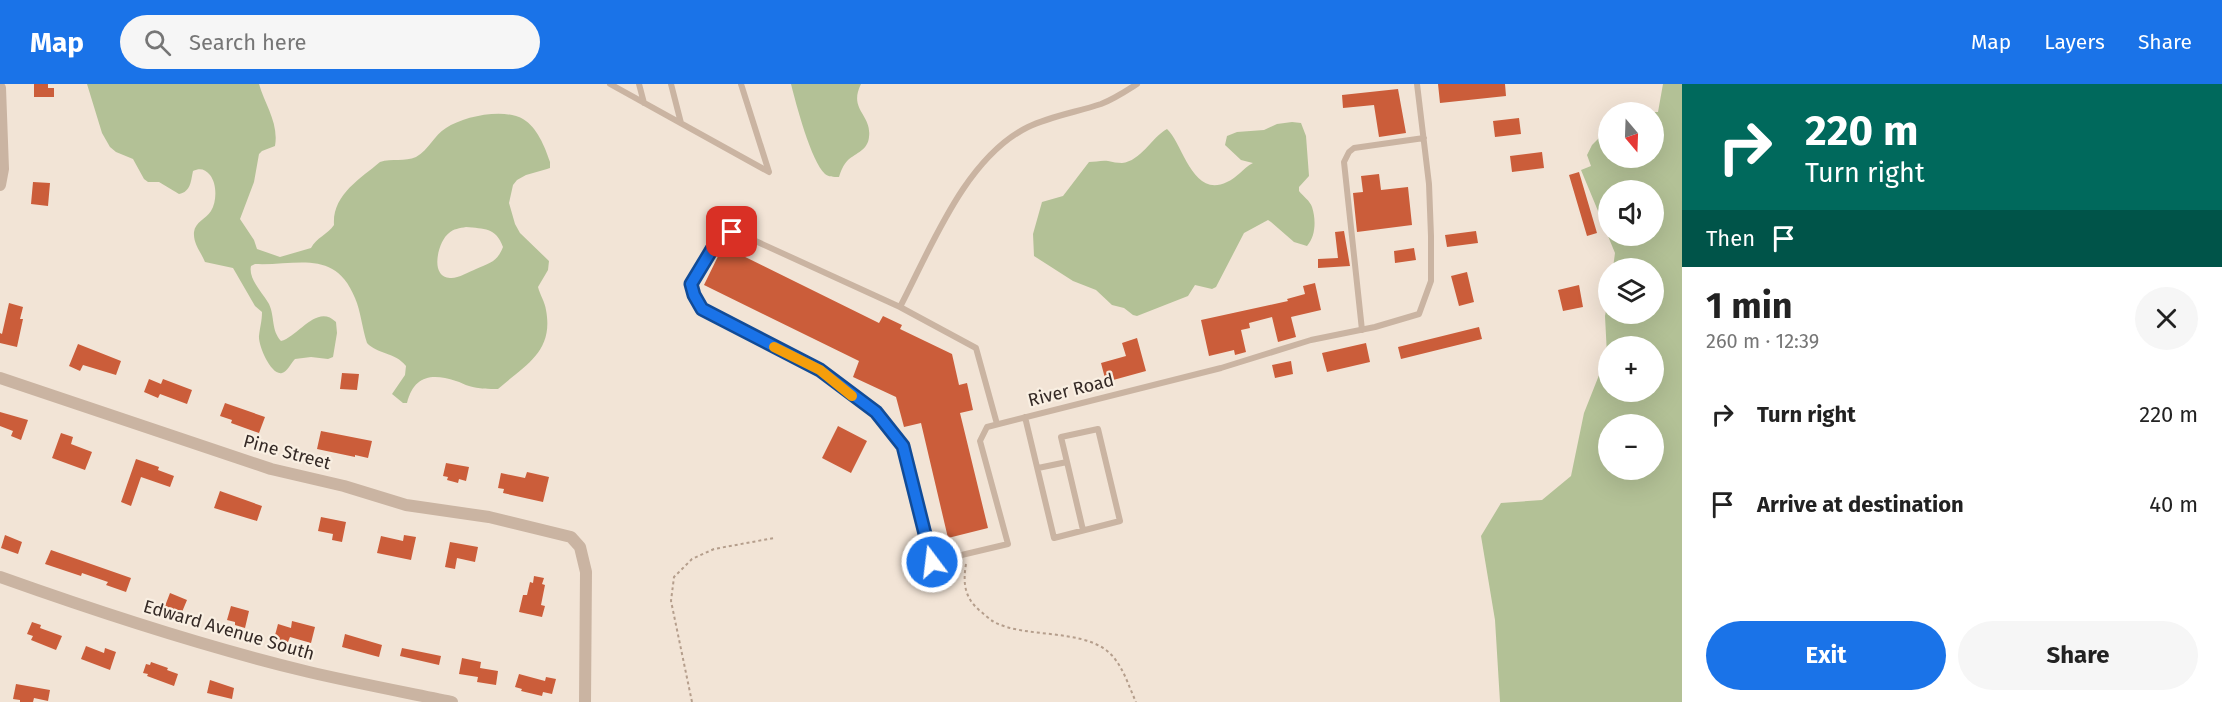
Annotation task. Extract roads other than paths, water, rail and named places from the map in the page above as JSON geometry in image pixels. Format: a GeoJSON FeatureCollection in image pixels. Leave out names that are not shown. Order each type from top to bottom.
{"type":"FeatureCollection","features":[{"type":"Feature","properties":{"kind":"street"},"geometry":{"type":"LineString","coordinates":[[0,88],[3,170],[0,185]]}},
{"type":"Feature","properties":{"kind":"street","name":"Pine Street"},"geometry":{"type":"LineString","coordinates":[[0,378],[271,469],[345,486],[406,505],[489,517],[571,537],[580,547],[586,572],[585,702]]}},
{"type":"Feature","properties":{"kind":"street","name":"Edward Avenue South"},"geometry":{"type":"LineString","coordinates":[[0,577],[197,642],[309,672],[452,702]]}},
{"type":"Feature","properties":{"kind":"lane"},"geometry":{"type":"LineString","coordinates":[[610,84],[769,172],[741,84]]}},
{"type":"Feature","properties":{"kind":"lane"},"geometry":{"type":"LineString","coordinates":[[639,84],[644,103]]}},
{"type":"Feature","properties":{"kind":"lane"},"geometry":{"type":"LineString","coordinates":[[671,84],[681,123]]}},
{"type":"Feature","properties":{"kind":"lane"},"geometry":{"type":"LineString","coordinates":[[900,307],[947,217],[983,162],[1002,144],[1026,128],[1054,116],[1102,103],[1137,84]]}},
{"type":"Feature","properties":{"kind":"lane","name":"River Road"},"geometry":{"type":"LineString","coordinates":[[997,424],[1221,368],[1311,340],[1362,330],[1419,314],[1431,282],[1429,184],[1417,84]]}},
{"type":"Feature","properties":{"kind":"lane"},"geometry":{"type":"LineString","coordinates":[[1362,330],[1344,162],[1354,148],[1424,138]]}},
{"type":"Feature","properties":{"kind":"lane"},"geometry":{"type":"LineString","coordinates":[[732,232],[900,307],[976,348],[997,424],[987,427],[980,441],[1008,544],[932,562],[903,446],[876,412],[820,370],[702,309],[691,284],[720,236],[732,232]]}},
{"type":"Feature","properties":{"kind":"lane"},"geometry":{"type":"LineString","coordinates":[[1025,417],[1054,538],[1120,521],[1098,429],[1061,437],[1083,530]]}},
{"type":"Feature","properties":{"kind":"lane"},"geometry":{"type":"LineString","coordinates":[[1038,468],[1067,462]]}}]}
